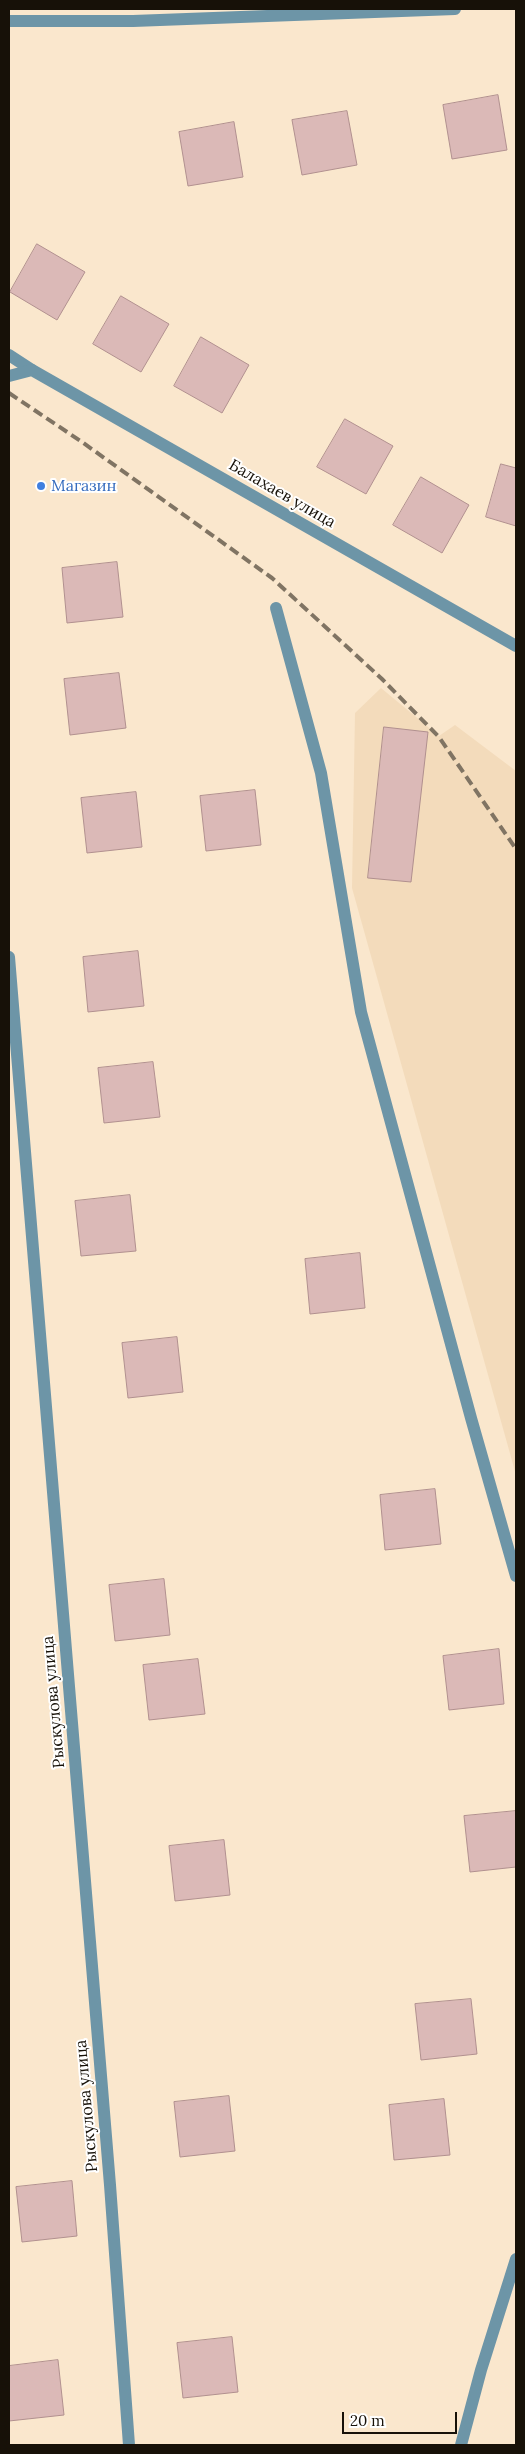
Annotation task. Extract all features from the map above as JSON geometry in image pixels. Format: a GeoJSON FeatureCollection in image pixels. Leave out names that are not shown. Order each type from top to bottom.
{"type":"FeatureCollection","features":[{"type":"Feature","properties":{"kind":"street"},"geometry":{"type":"LineString","coordinates":[[9,21],[133,21],[455,9]]}},
{"type":"Feature","properties":{"kind":"street","name":"Балахаев улица"},"geometry":{"type":"LineString","coordinates":[[9,355],[32,370],[516,646]]}},
{"type":"Feature","properties":{"kind":"street"},"geometry":{"type":"LineString","coordinates":[[9,376],[32,370]]}},
{"type":"Feature","properties":{"kind":"street"},"geometry":{"type":"LineString","coordinates":[[276,608],[321,773],[361,1012],[471,1418],[516,1576]]}},
{"type":"Feature","properties":{"kind":"street","name":"Рыскулова улица"},"geometry":{"type":"LineString","coordinates":[[9,957],[110,2185],[128,2445]]}},
{"type":"Feature","properties":{"kind":"street"},"geometry":{"type":"LineString","coordinates":[[461,2445],[481,2370],[516,2259]]}},
{"type":"Feature","properties":{"kind":"shaded area"},"geometry":{"type":"Polygon","coordinates":[[[381,688],[439,736],[455,725],[516,771],[516,1475],[352,888],[355,713],[381,688]]]}},
{"type":"Feature","properties":{"kind":"building"},"geometry":{"type":"Polygon","coordinates":[[[498,95],[507,150],[452,159],[443,105],[498,95]]]}},
{"type":"Feature","properties":{"kind":"building"},"geometry":{"type":"Polygon","coordinates":[[[347,111],[357,165],[302,175],[292,120],[347,111]]]}},
{"type":"Feature","properties":{"kind":"building"},"geometry":{"type":"Polygon","coordinates":[[[234,122],[243,177],[188,186],[179,132],[234,122]]]}},
{"type":"Feature","properties":{"kind":"building"},"geometry":{"type":"Polygon","coordinates":[[[37,244],[85,272],[57,320],[10,292],[37,244]]]}},
{"type":"Feature","properties":{"kind":"building"},"geometry":{"type":"Polygon","coordinates":[[[121,296],[169,324],[141,372],[93,344],[121,296]]]}},
{"type":"Feature","properties":{"kind":"building"},"geometry":{"type":"Polygon","coordinates":[[[201,337],[249,365],[222,413],[174,386],[201,337]]]}},
{"type":"Feature","properties":{"kind":"building"},"geometry":{"type":"Polygon","coordinates":[[[345,419],[393,446],[366,494],[317,467],[345,419]]]}},
{"type":"Feature","properties":{"kind":"building"},"geometry":{"type":"Polygon","coordinates":[[[501,464],[516,468],[516,526],[486,517],[501,464]]]}},
{"type":"Feature","properties":{"kind":"building"},"geometry":{"type":"Polygon","coordinates":[[[421,477],[469,505],[442,553],[393,525],[421,477]]]}},
{"type":"Feature","properties":{"kind":"building"},"geometry":{"type":"Polygon","coordinates":[[[117,562],[123,617],[67,623],[62,568],[117,562]]]}},
{"type":"Feature","properties":{"kind":"building"},"geometry":{"type":"Polygon","coordinates":[[[119,673],[126,728],[70,735],[64,679],[119,673]]]}},
{"type":"Feature","properties":{"kind":"building"},"geometry":{"type":"Polygon","coordinates":[[[384,727],[428,732],[411,882],[368,878],[384,727]]]}},
{"type":"Feature","properties":{"kind":"building"},"geometry":{"type":"Polygon","coordinates":[[[255,790],[261,845],[206,851],[200,796],[255,790]]]}},
{"type":"Feature","properties":{"kind":"building"},"geometry":{"type":"Polygon","coordinates":[[[136,792],[142,847],[87,853],[81,798],[136,792]]]}},
{"type":"Feature","properties":{"kind":"building"},"geometry":{"type":"Polygon","coordinates":[[[138,951],[144,1006],[88,1012],[83,957],[138,951]]]}},
{"type":"Feature","properties":{"kind":"building"},"geometry":{"type":"Polygon","coordinates":[[[153,1062],[160,1117],[104,1123],[98,1068],[153,1062]]]}},
{"type":"Feature","properties":{"kind":"building"},"geometry":{"type":"Polygon","coordinates":[[[130,1195],[136,1251],[81,1256],[75,1201],[130,1195]]]}},
{"type":"Feature","properties":{"kind":"building"},"geometry":{"type":"Polygon","coordinates":[[[360,1253],[365,1308],[310,1314],[305,1259],[360,1253]]]}},
{"type":"Feature","properties":{"kind":"building"},"geometry":{"type":"Polygon","coordinates":[[[177,1337],[183,1392],[128,1398],[122,1343],[177,1337]]]}},
{"type":"Feature","properties":{"kind":"building"},"geometry":{"type":"Polygon","coordinates":[[[435,1489],[441,1544],[385,1550],[380,1495],[435,1489]]]}},
{"type":"Feature","properties":{"kind":"building"},"geometry":{"type":"Polygon","coordinates":[[[164,1579],[170,1635],[115,1641],[109,1585],[164,1579]]]}},
{"type":"Feature","properties":{"kind":"building"},"geometry":{"type":"Polygon","coordinates":[[[499,1649],[504,1704],[449,1710],[443,1656],[499,1649]]]}},
{"type":"Feature","properties":{"kind":"building"},"geometry":{"type":"Polygon","coordinates":[[[198,1659],[205,1714],[149,1720],[143,1665],[198,1659]]]}},
{"type":"Feature","properties":{"kind":"building"},"geometry":{"type":"Polygon","coordinates":[[[516,1811],[516,1867],[470,1872],[464,1816],[516,1811]]]}},
{"type":"Feature","properties":{"kind":"building"},"geometry":{"type":"Polygon","coordinates":[[[224,1840],[230,1895],[175,1901],[169,1846],[224,1840]]]}},
{"type":"Feature","properties":{"kind":"building"},"geometry":{"type":"Polygon","coordinates":[[[471,1999],[477,2054],[421,2060],[415,2004],[471,1999]]]}},
{"type":"Feature","properties":{"kind":"building"},"geometry":{"type":"Polygon","coordinates":[[[229,2096],[235,2151],[180,2157],[174,2102],[229,2096]]]}},
{"type":"Feature","properties":{"kind":"building"},"geometry":{"type":"Polygon","coordinates":[[[444,2099],[450,2155],[394,2160],[389,2105],[444,2099]]]}},
{"type":"Feature","properties":{"kind":"building"},"geometry":{"type":"Polygon","coordinates":[[[72,2181],[77,2236],[22,2242],[16,2187],[72,2181]]]}},
{"type":"Feature","properties":{"kind":"building"},"geometry":{"type":"Polygon","coordinates":[[[232,2337],[238,2392],[183,2398],[177,2343],[232,2337]]]}},
{"type":"Feature","properties":{"kind":"building"},"geometry":{"type":"Polygon","coordinates":[[[58,2360],[64,2415],[9,2421],[9,2366],[58,2360]]]}},
{"type":"Feature","properties":{"kind":"railway"},"geometry":{"type":"LineString","coordinates":[[9,393],[82,442],[272,578],[382,679],[439,737],[516,849]]}},
{"type":"Feature","properties":{"kind":"place","name":"Магазин"},"geometry":{"type":"Point","coordinates":[41,486]}}]}
